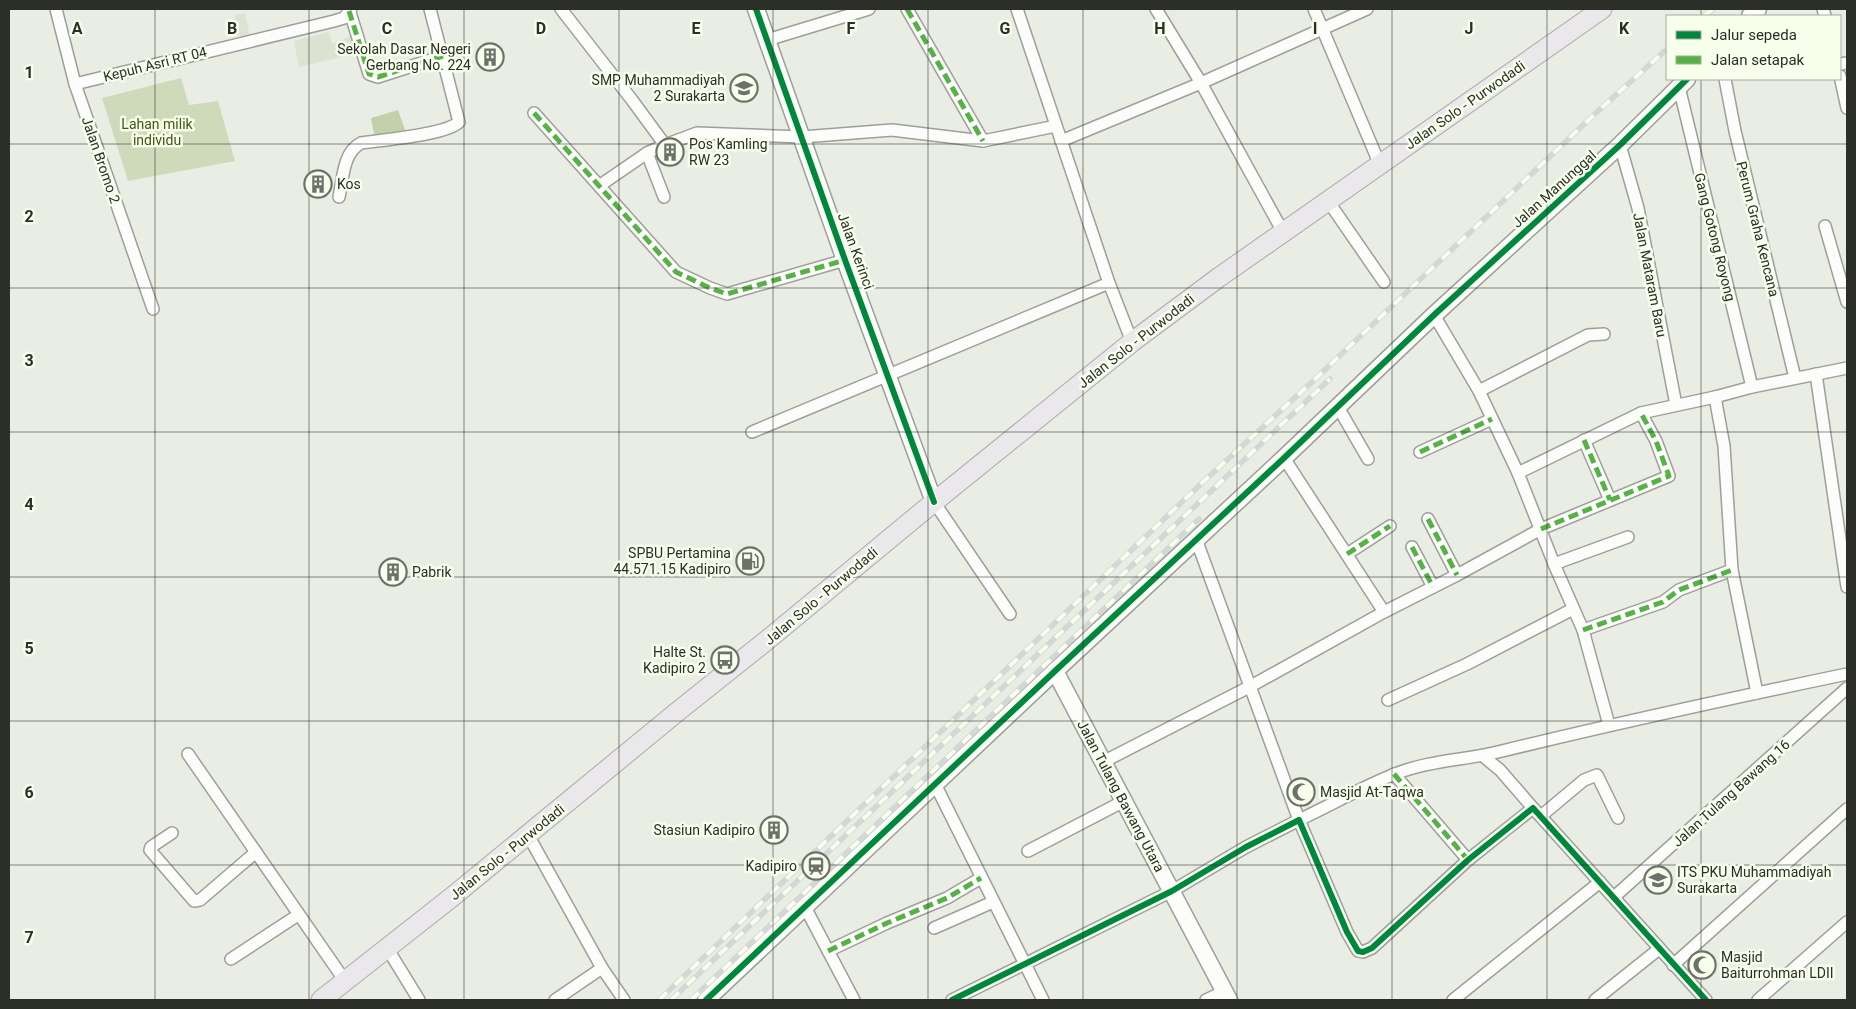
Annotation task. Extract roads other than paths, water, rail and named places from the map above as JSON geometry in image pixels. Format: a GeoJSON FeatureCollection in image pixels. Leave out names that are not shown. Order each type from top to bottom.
{"type":"FeatureCollection","features":[{"type":"Feature","properties":{"kind":"main road","name":"Jalan Solo - Purwodadi"},"geometry":{"type":"LineString","coordinates":[[322,1000],[1132,342],[1283,232],[1380,165],[1582,15],[1602,9]]}},
{"type":"Feature","properties":{"kind":"street","name":"Jalan Bromo 2"},"geometry":{"type":"LineString","coordinates":[[56,9],[75,84],[152,309]]}},
{"type":"Feature","properties":{"kind":"street"},"geometry":{"type":"LineString","coordinates":[[339,197],[348,155],[360,143],[430,133],[456,125],[458,122],[430,9]]}},
{"type":"Feature","properties":{"kind":"street"},"geometry":{"type":"LineString","coordinates":[[561,9],[665,145]]}},
{"type":"Feature","properties":{"kind":"street","name":"Jalan Kerinci"},"geometry":{"type":"LineString","coordinates":[[756,9],[845,260],[934,502]]}},
{"type":"Feature","properties":{"kind":"street"},"geometry":{"type":"LineString","coordinates":[[767,40],[845,13],[869,9]]}},
{"type":"Feature","properties":{"kind":"street"},"geometry":{"type":"LineString","coordinates":[[907,9],[983,140]]}},
{"type":"Feature","properties":{"kind":"street"},"geometry":{"type":"LineString","coordinates":[[1018,9],[1109,283],[1132,342]]}},
{"type":"Feature","properties":{"kind":"street"},"geometry":{"type":"LineString","coordinates":[[1156,9],[1201,82],[1283,232]]}},
{"type":"Feature","properties":{"kind":"street"},"geometry":{"type":"LineString","coordinates":[[1314,9],[1380,165]]}},
{"type":"Feature","properties":{"kind":"street"},"geometry":{"type":"LineString","coordinates":[[1061,141],[1367,9]]}},
{"type":"Feature","properties":{"kind":"street","name":"Kepuh Asri RT 04"},"geometry":{"type":"LineString","coordinates":[[75,84],[334,21],[344,18],[350,10]]}},
{"type":"Feature","properties":{"kind":"street"},"geometry":{"type":"LineString","coordinates":[[350,10],[369,74],[372,76],[378,76],[443,56]]}},
{"type":"Feature","properties":{"kind":"street","name":"Perum Graha Kencana"},"geometry":{"type":"LineString","coordinates":[[1724,80],[1795,378]]}},
{"type":"Feature","properties":{"kind":"street"},"geometry":{"type":"LineString","coordinates":[[1841,80],[1847,108]]}},
{"type":"Feature","properties":{"kind":"street","name":"Jalan Manunggal"},"geometry":{"type":"LineString","coordinates":[[706,1000],[1434,315],[1620,145],[1683,83]]}},
{"type":"Feature","properties":{"kind":"street","name":"Gang Gotong Royong"},"geometry":{"type":"LineString","coordinates":[[1683,83],[1752,387]]}},
{"type":"Feature","properties":{"kind":"street"},"geometry":{"type":"LineString","coordinates":[[534,113],[676,272],[727,294],[845,260]]}},
{"type":"Feature","properties":{"kind":"street"},"geometry":{"type":"LineString","coordinates":[[599,186],[647,153],[697,133],[802,137],[892,130],[983,140],[1056,126]]}},
{"type":"Feature","properties":{"kind":"street","name":"Jalan Mataram Baru"},"geometry":{"type":"LineString","coordinates":[[1620,145],[1638,208],[1676,406]]}},
{"type":"Feature","properties":{"kind":"street"},"geometry":{"type":"LineString","coordinates":[[647,153],[664,197]]}},
{"type":"Feature","properties":{"kind":"street"},"geometry":{"type":"LineString","coordinates":[[1328,201],[1384,282]]}},
{"type":"Feature","properties":{"kind":"street"},"geometry":{"type":"LineString","coordinates":[[1825,226],[1847,302]]}},
{"type":"Feature","properties":{"kind":"street"},"geometry":{"type":"LineString","coordinates":[[752,432],[1109,283]]}},
{"type":"Feature","properties":{"kind":"street"},"geometry":{"type":"LineString","coordinates":[[1434,315],[1479,391],[1518,473],[1554,564],[1583,630],[1609,724]]}},
{"type":"Feature","properties":{"kind":"street"},"geometry":{"type":"LineString","coordinates":[[1479,391],[1588,335],[1604,334]]}},
{"type":"Feature","properties":{"kind":"street"},"geometry":{"type":"LineString","coordinates":[[1518,473],[1641,413],[1752,387],[1847,368]]}},
{"type":"Feature","properties":{"kind":"street"},"geometry":{"type":"LineString","coordinates":[[1816,374],[1847,587]]}},
{"type":"Feature","properties":{"kind":"street"},"geometry":{"type":"LineString","coordinates":[[1715,397],[1724,446],[1732,570],[1757,693]]}},
{"type":"Feature","properties":{"kind":"street"},"geometry":{"type":"LineString","coordinates":[[1338,407],[1368,459]]}},
{"type":"Feature","properties":{"kind":"street"},"geometry":{"type":"LineString","coordinates":[[1103,762],[1251,686],[1384,612],[1458,575],[1541,529],[1669,476],[1656,441],[1641,413]]}},
{"type":"Feature","properties":{"kind":"street"},"geometry":{"type":"LineString","coordinates":[[1420,452],[1492,419]]}},
{"type":"Feature","properties":{"kind":"street"},"geometry":{"type":"LineString","coordinates":[[1584,440],[1610,500]]}},
{"type":"Feature","properties":{"kind":"street"},"geometry":{"type":"LineString","coordinates":[[1284,458],[1384,612]]}},
{"type":"Feature","properties":{"kind":"street"},"geometry":{"type":"LineString","coordinates":[[934,502],[1010,614]]}},
{"type":"Feature","properties":{"kind":"street"},"geometry":{"type":"LineString","coordinates":[[1428,519],[1458,575]]}},
{"type":"Feature","properties":{"kind":"street"},"geometry":{"type":"LineString","coordinates":[[1347,554],[1390,526]]}},
{"type":"Feature","properties":{"kind":"street"},"geometry":{"type":"LineString","coordinates":[[1554,564],[1628,537]]}},
{"type":"Feature","properties":{"kind":"street"},"geometry":{"type":"LineString","coordinates":[[1196,539],[1299,820],[1347,932],[1358,951],[1363,952],[1372,948],[1468,860],[1594,772],[1618,818]]}},
{"type":"Feature","properties":{"kind":"street"},"geometry":{"type":"LineString","coordinates":[[1412,547],[1433,588]]}},
{"type":"Feature","properties":{"kind":"street"},"geometry":{"type":"LineString","coordinates":[[1583,630],[1663,602],[1679,590],[1732,570]]}},
{"type":"Feature","properties":{"kind":"street"},"geometry":{"type":"LineString","coordinates":[[1388,700],[1467,664],[1573,609]]}},
{"type":"Feature","properties":{"kind":"street","name":"Jalan Tulang Bawang Utara"},"geometry":{"type":"LineString","coordinates":[[1056,671],[1227,996]]}},
{"type":"Feature","properties":{"kind":"street"},"geometry":{"type":"LineString","coordinates":[[952,1000],[1172,890],[1246,847],[1394,774],[1449,759],[1483,756],[1609,724],[1847,674]]}},
{"type":"Feature","properties":{"kind":"street","name":"Jalan Tulang Bawang 16"},"geometry":{"type":"LineString","coordinates":[[1614,896],[1847,688]]}},
{"type":"Feature","properties":{"kind":"street"},"geometry":{"type":"LineString","coordinates":[[188,754],[345,981]]}},
{"type":"Feature","properties":{"kind":"street"},"geometry":{"type":"LineString","coordinates":[[1483,756],[1500,770],[1706,1000]]}},
{"type":"Feature","properties":{"kind":"street"},"geometry":{"type":"LineString","coordinates":[[1394,774],[1468,860]]}},
{"type":"Feature","properties":{"kind":"street"},"geometry":{"type":"LineString","coordinates":[[935,784],[1043,1000]]}},
{"type":"Feature","properties":{"kind":"street"},"geometry":{"type":"LineString","coordinates":[[1028,851],[1124,801]]}},
{"type":"Feature","properties":{"kind":"street"},"geometry":{"type":"LineString","coordinates":[[1673,965],[1847,808]]}},
{"type":"Feature","properties":{"kind":"street"},"geometry":{"type":"LineString","coordinates":[[172,833],[151,847],[150,850],[194,901],[200,900],[256,852]]}},
{"type":"Feature","properties":{"kind":"street"},"geometry":{"type":"LineString","coordinates":[[528,834],[602,968],[624,1000]]}},
{"type":"Feature","properties":{"kind":"street"},"geometry":{"type":"LineString","coordinates":[[828,951],[887,922],[946,898],[981,878]]}},
{"type":"Feature","properties":{"kind":"street"},"geometry":{"type":"LineString","coordinates":[[1453,1000],[1600,882]]}},
{"type":"Feature","properties":{"kind":"street"},"geometry":{"type":"LineString","coordinates":[[934,928],[993,902]]}},
{"type":"Feature","properties":{"kind":"street"},"geometry":{"type":"LineString","coordinates":[[805,907],[854,1000]]}},
{"type":"Feature","properties":{"kind":"street"},"geometry":{"type":"LineString","coordinates":[[230,959],[298,915]]}},
{"type":"Feature","properties":{"kind":"street"},"geometry":{"type":"LineString","coordinates":[[1758,1000],[1847,922]]}},
{"type":"Feature","properties":{"kind":"street"},"geometry":{"type":"LineString","coordinates":[[387,948],[418,1000]]}},
{"type":"Feature","properties":{"kind":"street"},"geometry":{"type":"LineString","coordinates":[[1595,1000],[1659,948]]}},
{"type":"Feature","properties":{"kind":"street"},"geometry":{"type":"LineString","coordinates":[[555,1000],[602,968]]}},
{"type":"Feature","properties":{"kind":"street"},"geometry":{"type":"LineString","coordinates":[[1206,1000],[1227,996]]}},
{"type":"Feature","properties":{"kind":"railway"},"geometry":{"type":"LineString","coordinates":[[1705,15],[1713,9]]}},
{"type":"Feature","properties":{"kind":"railway"},"geometry":{"type":"LineString","coordinates":[[659,1000],[1204,481],[1312,382],[1598,111],[1666,50]]}},
{"type":"Feature","properties":{"kind":"railway"},"geometry":{"type":"LineString","coordinates":[[671,1000],[1330,379]]}},
{"type":"Feature","properties":{"kind":"railway"},"geometry":{"type":"LineString","coordinates":[[691,1000],[1199,519]]}},
{"type":"Feature","properties":{"kind":"place","name":"Sekolah Dasar Negeri Gerbang No. 224"},"geometry":{"type":"Point","coordinates":[490,57]}},
{"type":"Feature","properties":{"kind":"place","name":"SMP Muhammadiyah 2 Surakarta"},"geometry":{"type":"Point","coordinates":[744,88]}},
{"type":"Feature","properties":{"kind":"place","name":"Pos Kamling RW 23"},"geometry":{"type":"Point","coordinates":[670,152]}},
{"type":"Feature","properties":{"kind":"place","name":"Kos"},"geometry":{"type":"Point","coordinates":[318,184]}},
{"type":"Feature","properties":{"kind":"place","name":"SPBU Pertamina 44.571.15 Kadipiro"},"geometry":{"type":"Point","coordinates":[750,561]}},
{"type":"Feature","properties":{"kind":"place","name":"Pabrik"},"geometry":{"type":"Point","coordinates":[393,572]}},
{"type":"Feature","properties":{"kind":"place","name":"Halte St. Kadipiro 2"},"geometry":{"type":"Point","coordinates":[725,660]}},
{"type":"Feature","properties":{"kind":"place","name":"Masjid At-Taqwa"},"geometry":{"type":"Point","coordinates":[1301,792]}},
{"type":"Feature","properties":{"kind":"place","name":"Stasiun Kadipiro"},"geometry":{"type":"Point","coordinates":[774,830]}},
{"type":"Feature","properties":{"kind":"place","name":"Kadipiro"},"geometry":{"type":"Point","coordinates":[816,866]}},
{"type":"Feature","properties":{"kind":"place","name":"ITS PKU Muhammadiyah Surakarta"},"geometry":{"type":"Point","coordinates":[1658,880]}},
{"type":"Feature","properties":{"kind":"place","name":"Masjid Baiturrohman LDII"},"geometry":{"type":"Point","coordinates":[1702,965]}},
{"type":"Feature","properties":{"kind":"park label","name":"Lahan milik individu"},"geometry":{"type":"Point","coordinates":[157,132]}}]}
